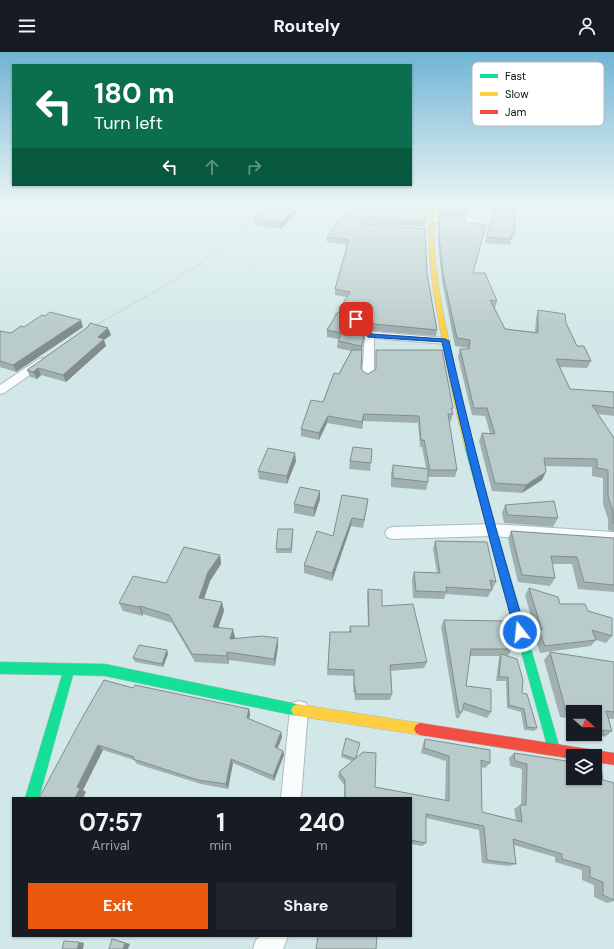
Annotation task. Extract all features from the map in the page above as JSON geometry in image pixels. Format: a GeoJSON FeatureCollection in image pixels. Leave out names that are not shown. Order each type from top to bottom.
{"type":"FeatureCollection","features":[{"type":"Feature","properties":{"kind":"street"},"geometry":{"type":"LineString","coordinates":[[429,246],[433,279],[462,418],[491,530],[554,749]]}},
{"type":"Feature","properties":{"kind":"street"},"geometry":{"type":"LineString","coordinates":[[338,315],[364,321],[365,329],[370,336],[368,376]]}},
{"type":"Feature","properties":{"kind":"street"},"geometry":{"type":"LineString","coordinates":[[370,336],[445,341]]}},
{"type":"Feature","properties":{"kind":"street"},"geometry":{"type":"LineString","coordinates":[[0,390],[54,354]]}},
{"type":"Feature","properties":{"kind":"street"},"geometry":{"type":"LineString","coordinates":[[392,533],[491,530],[614,538]]}},
{"type":"Feature","properties":{"kind":"street"},"geometry":{"type":"LineString","coordinates":[[0,668],[105,670],[299,710],[614,759]]}},
{"type":"Feature","properties":{"kind":"street"},"geometry":{"type":"LineString","coordinates":[[32,797],[69,670]]}},
{"type":"Feature","properties":{"kind":"street"},"geometry":{"type":"LineString","coordinates":[[291,797],[299,710]]}},
{"type":"Feature","properties":{"kind":"street"},"geometry":{"type":"LineString","coordinates":[[265,949],[275,940],[276,937]]}},
{"type":"Feature","properties":{"kind":"path"},"geometry":{"type":"LineString","coordinates":[[93,327],[196,267],[222,246]]}},
{"type":"Feature","properties":{"kind":"building"},"geometry":{"type":"Polygon","coordinates":[[[347,246],[426,246],[427,274],[437,330],[374,324],[369,312],[342,305],[350,292],[335,289],[347,246]]]}},
{"type":"Feature","properties":{"kind":"building"},"geometry":{"type":"Polygon","coordinates":[[[440,246],[480,246],[473,273],[485,273],[497,301],[490,300],[505,329],[538,333],[538,310],[565,314],[566,323],[577,346],[584,346],[591,361],[556,359],[570,389],[614,392],[614,408],[592,405],[614,438],[614,523],[613,511],[608,496],[608,470],[597,468],[597,459],[544,458],[546,472],[526,485],[495,483],[482,433],[495,434],[487,408],[474,408],[460,349],[469,349],[470,340],[457,338],[443,274],[440,246]]]}},
{"type":"Feature","properties":{"kind":"building"},"geometry":{"type":"Polygon","coordinates":[[[50,312],[81,320],[13,365],[0,361],[0,331],[11,333],[21,326],[24,327],[42,315],[45,316],[50,312]]]}},
{"type":"Feature","properties":{"kind":"building"},"geometry":{"type":"Polygon","coordinates":[[[338,312],[358,317],[359,323],[364,329],[363,342],[361,346],[338,341],[342,333],[327,330],[338,312]]]}},
{"type":"Feature","properties":{"kind":"building"},"geometry":{"type":"Polygon","coordinates":[[[90,323],[108,328],[98,337],[104,339],[63,375],[38,368],[33,372],[27,370],[88,327],[90,323]]]}},
{"type":"Feature","properties":{"kind":"building"},"geometry":{"type":"Polygon","coordinates":[[[352,350],[362,350],[361,369],[368,374],[376,369],[376,350],[442,350],[453,408],[451,408],[453,414],[448,414],[457,470],[430,470],[424,440],[421,440],[419,416],[364,414],[362,422],[328,416],[319,433],[301,429],[311,400],[323,402],[334,373],[339,374],[352,350]]]}},
{"type":"Feature","properties":{"kind":"building"},"geometry":{"type":"Polygon","coordinates":[[[353,447],[372,449],[371,463],[350,461],[353,447]]]}},
{"type":"Feature","properties":{"kind":"building"},"geometry":{"type":"Polygon","coordinates":[[[268,448],[295,453],[287,476],[258,471],[268,448]]]}},
{"type":"Feature","properties":{"kind":"building"},"geometry":{"type":"Polygon","coordinates":[[[393,465],[428,469],[428,482],[393,478],[393,465]]]}},
{"type":"Feature","properties":{"kind":"building"},"geometry":{"type":"Polygon","coordinates":[[[300,487],[320,491],[314,508],[294,504],[300,487]]]}},
{"type":"Feature","properties":{"kind":"building"},"geometry":{"type":"Polygon","coordinates":[[[342,495],[368,499],[364,520],[352,518],[332,573],[304,565],[317,531],[333,536],[342,495]]]}},
{"type":"Feature","properties":{"kind":"building"},"geometry":{"type":"Polygon","coordinates":[[[554,501],[558,518],[508,515],[505,505],[554,501]]]}},
{"type":"Feature","properties":{"kind":"building"},"geometry":{"type":"Polygon","coordinates":[[[278,529],[293,529],[291,549],[276,549],[278,529]]]}},
{"type":"Feature","properties":{"kind":"building"},"geometry":{"type":"Polygon","coordinates":[[[511,531],[614,538],[614,585],[584,582],[577,557],[551,556],[555,578],[522,575],[511,531]]]}},
{"type":"Feature","properties":{"kind":"building"},"geometry":{"type":"Polygon","coordinates":[[[435,541],[487,542],[496,582],[490,580],[492,590],[446,587],[447,592],[416,591],[414,572],[440,573],[435,541]]]}},
{"type":"Feature","properties":{"kind":"building"},"geometry":{"type":"Polygon","coordinates":[[[184,547],[220,555],[208,572],[199,598],[222,602],[213,627],[233,629],[230,639],[262,636],[278,638],[274,659],[227,652],[227,656],[192,654],[169,615],[140,606],[119,603],[133,576],[166,583],[184,547]]]}},
{"type":"Feature","properties":{"kind":"building"},"geometry":{"type":"Polygon","coordinates":[[[529,588],[558,597],[560,604],[585,604],[588,611],[612,618],[612,636],[592,630],[596,640],[545,646],[539,630],[542,630],[529,588]]]}},
{"type":"Feature","properties":{"kind":"building"},"geometry":{"type":"Polygon","coordinates":[[[368,589],[382,590],[382,606],[413,604],[427,662],[390,665],[392,694],[356,694],[354,686],[354,670],[328,669],[330,632],[351,632],[350,626],[369,626],[368,589]]]}},
{"type":"Feature","properties":{"kind":"building"},"geometry":{"type":"Polygon","coordinates":[[[444,620],[505,621],[512,649],[471,649],[466,686],[491,689],[491,712],[464,703],[462,712],[459,712],[444,620]]]}},
{"type":"Feature","properties":{"kind":"building"},"geometry":{"type":"Polygon","coordinates":[[[139,645],[167,650],[162,664],[133,658],[139,645]]]}},
{"type":"Feature","properties":{"kind":"building"},"geometry":{"type":"Polygon","coordinates":[[[550,652],[614,662],[614,712],[606,711],[612,731],[602,730],[602,705],[566,705],[566,711],[550,652]]]}},
{"type":"Feature","properties":{"kind":"building"},"geometry":{"type":"Polygon","coordinates":[[[501,654],[517,659],[523,680],[522,693],[527,694],[537,728],[527,727],[524,709],[509,705],[508,677],[499,677],[501,654]]]}},
{"type":"Feature","properties":{"kind":"building"},"geometry":{"type":"Polygon","coordinates":[[[104,680],[133,688],[135,685],[249,709],[247,718],[281,732],[275,747],[283,751],[273,776],[231,759],[226,784],[198,780],[133,759],[134,757],[98,745],[77,787],[80,788],[76,797],[40,797],[104,680]]]}},
{"type":"Feature","properties":{"kind":"building"},"geometry":{"type":"Polygon","coordinates":[[[346,738],[360,743],[355,759],[342,754],[346,738]]]}},
{"type":"Feature","properties":{"kind":"building"},"geometry":{"type":"Polygon","coordinates":[[[425,739],[490,750],[490,763],[481,760],[482,812],[522,822],[520,805],[526,805],[527,764],[515,761],[514,753],[566,761],[566,785],[602,785],[602,773],[603,780],[614,783],[614,900],[603,895],[603,882],[590,877],[590,867],[562,859],[562,854],[513,839],[516,864],[487,860],[484,826],[426,814],[426,843],[412,840],[412,797],[345,797],[345,780],[339,772],[363,752],[376,753],[375,787],[449,801],[449,756],[424,748],[425,739]]]}},
{"type":"Feature","properties":{"kind":"building"},"geometry":{"type":"Polygon","coordinates":[[[318,937],[377,937],[376,949],[316,949],[318,937]]]}},
{"type":"Feature","properties":{"kind":"building"},"geometry":{"type":"Polygon","coordinates":[[[112,939],[125,943],[123,949],[109,949],[112,939]]]}},
{"type":"Feature","properties":{"kind":"building"},"geometry":{"type":"Polygon","coordinates":[[[64,941],[79,942],[77,949],[62,949],[64,941]]]}},
{"type":"Feature","properties":{"kind":"traffic: fast"},"geometry":{"type":"LineString","coordinates":[[469,448],[554,749]]}},
{"type":"Feature","properties":{"kind":"traffic: fast"},"geometry":{"type":"LineString","coordinates":[[0,668],[105,670],[297,710]]}},
{"type":"Feature","properties":{"kind":"traffic: fast"},"geometry":{"type":"LineString","coordinates":[[32,797],[69,670]]}},
{"type":"Feature","properties":{"kind":"traffic: slow"},"geometry":{"type":"LineString","coordinates":[[431,246],[439,308],[469,448]]}},
{"type":"Feature","properties":{"kind":"traffic: slow"},"geometry":{"type":"LineString","coordinates":[[297,710],[420,729]]}},
{"type":"Feature","properties":{"kind":"traffic: jam"},"geometry":{"type":"LineString","coordinates":[[420,729],[614,759]]}},
{"type":"Feature","properties":{"kind":"route"},"geometry":{"type":"LineString","coordinates":[[356,319],[364,321],[365,329],[370,336],[376,335],[445,341],[465,432],[520,632]]}}]}
